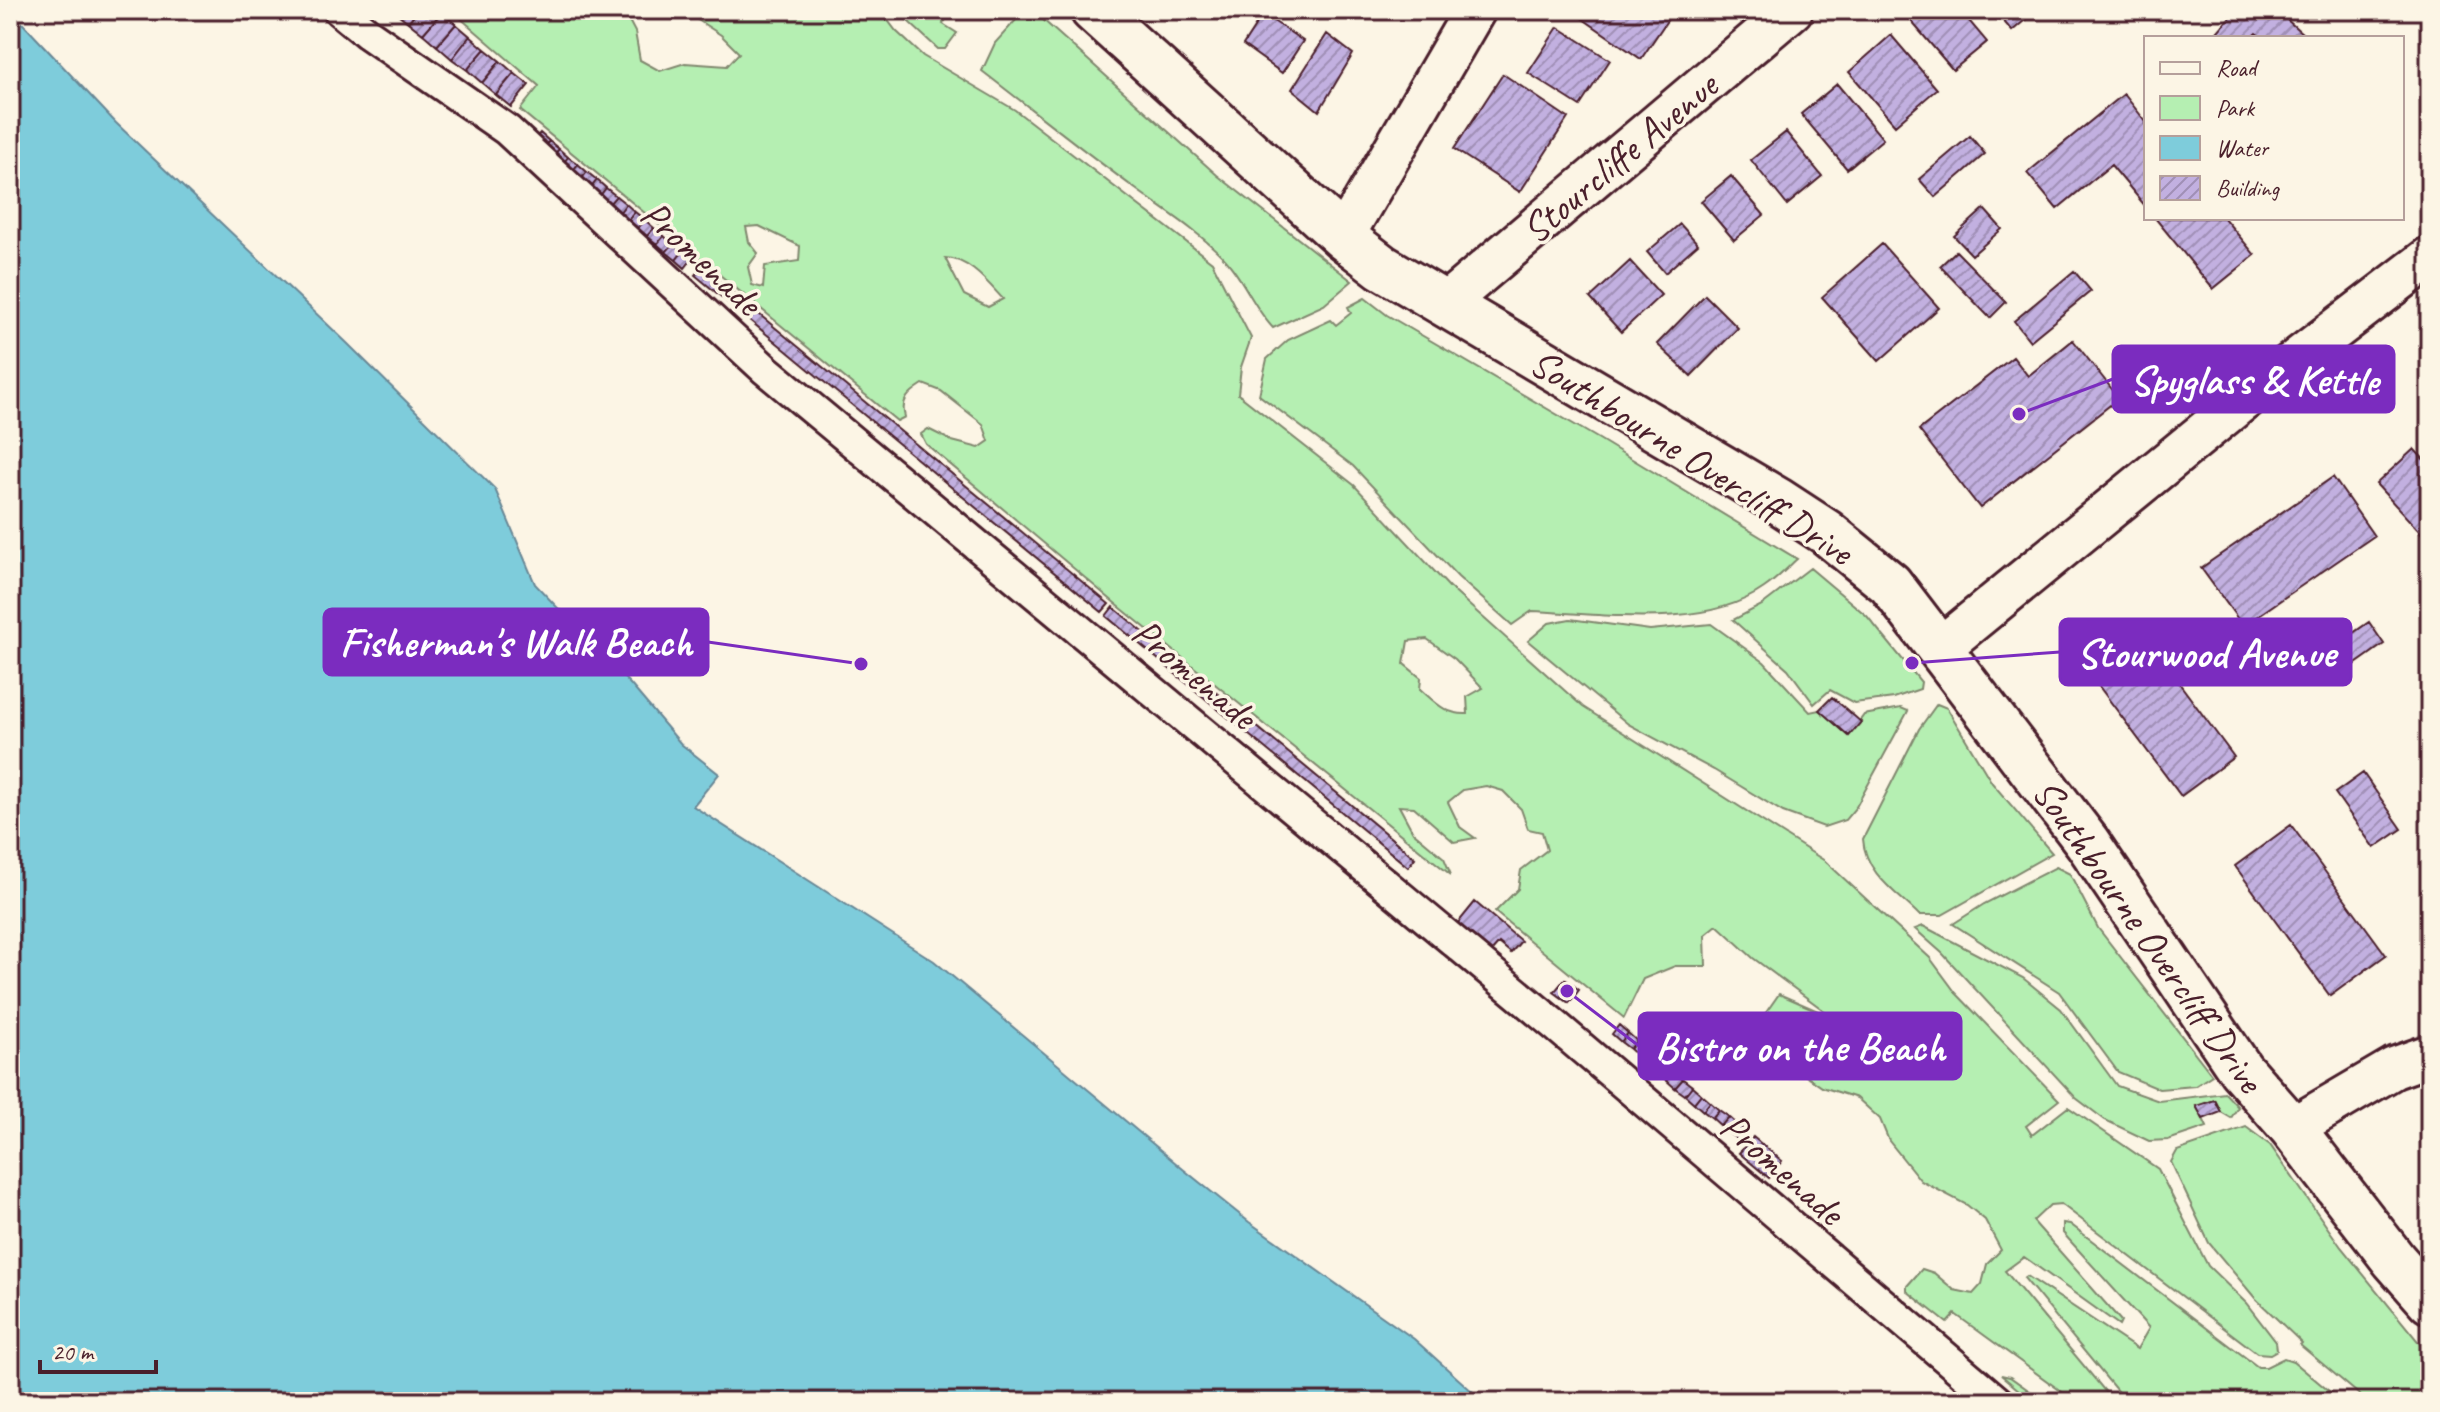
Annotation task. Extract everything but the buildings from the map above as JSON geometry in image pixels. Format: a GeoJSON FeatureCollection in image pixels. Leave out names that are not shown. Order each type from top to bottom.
{"type":"FeatureCollection","features":[{"type":"Feature","properties":{"kind":"street","name":"Promenade"},"geometry":{"type":"LineString","coordinates":[[339,10],[367,33],[507,130],[766,370],[1556,1026],[1998,1402]]}},
{"type":"Feature","properties":{"kind":"street","name":"Southbourne Overcliff Drive"},"geometry":{"type":"LineString","coordinates":[[1093,10],[1343,237],[1382,267],[1826,532],[1890,584],[2087,842],[2241,1070],[2292,1128],[2394,1260],[2430,1301]]}},
{"type":"Feature","properties":{"kind":"street"},"geometry":{"type":"LineString","coordinates":[[1343,237],[1475,10]]}},
{"type":"Feature","properties":{"kind":"street","name":"Stourcliffe Avenue"},"geometry":{"type":"LineString","coordinates":[[1446,303],[1792,10]]}},
{"type":"Feature","properties":{"kind":"street"},"geometry":{"type":"LineString","coordinates":[[1940,648],[2236,406],[2430,257]]}},
{"type":"Feature","properties":{"kind":"street"},"geometry":{"type":"LineString","coordinates":[[2292,1128],[2394,1068],[2430,1055]]}},
{"type":"Feature","properties":{"kind":"green space"},"geometry":{"type":"Polygon","coordinates":[[[451,10],[577,10],[579,15],[593,23],[605,13],[626,15],[635,32],[640,60],[660,71],[685,63],[727,66],[739,53],[721,35],[690,15],[689,10],[880,10],[896,31],[923,56],[1015,110],[1212,262],[1251,338],[1241,367],[1238,394],[1354,485],[1449,587],[1583,707],[1825,861],[1930,958],[1956,993],[2059,1100],[2026,1126],[2032,1135],[2068,1107],[2158,1169],[2208,1266],[2246,1303],[2276,1342],[2277,1350],[2270,1354],[2257,1353],[2061,1204],[2050,1205],[2033,1221],[2121,1321],[2119,1325],[2024,1257],[2005,1271],[2114,1402],[2076,1402],[1955,1314],[1947,1323],[1907,1291],[1907,1286],[1922,1269],[1934,1273],[1954,1290],[1973,1294],[1982,1284],[1987,1264],[2001,1250],[1985,1220],[1967,1205],[1921,1181],[1889,1141],[1880,1119],[1857,1098],[1822,1087],[1789,1064],[1770,1041],[1765,1014],[1779,994],[1834,1018],[1753,958],[1717,925],[1705,935],[1706,966],[1675,966],[1643,979],[1624,1018],[1495,912],[1518,889],[1521,870],[1547,850],[1542,832],[1528,829],[1521,809],[1503,791],[1486,786],[1463,790],[1448,802],[1460,827],[1475,838],[1454,842],[1414,807],[1399,806],[1413,832],[1444,858],[1451,875],[1116,604],[926,444],[921,434],[928,429],[952,441],[979,448],[989,441],[983,424],[941,391],[923,384],[907,398],[905,417],[897,421],[520,110],[539,86],[451,10]],[[759,226],[746,227],[749,242],[758,253],[748,267],[752,285],[763,288],[765,266],[799,261],[800,246],[759,226]],[[945,258],[964,295],[988,307],[1003,299],[970,267],[945,258]],[[1427,639],[1408,641],[1404,664],[1421,678],[1420,689],[1447,710],[1468,714],[1467,697],[1483,688],[1455,659],[1427,639]]]}},
{"type":"Feature","properties":{"kind":"green space"},"geometry":{"type":"Polygon","coordinates":[[[896,10],[952,10],[943,24],[957,33],[945,49],[938,49],[896,10]]]}},
{"type":"Feature","properties":{"kind":"green space"},"geometry":{"type":"Polygon","coordinates":[[[1025,10],[1032,10],[1217,175],[1352,281],[1324,305],[1273,328],[1231,266],[1214,248],[982,71],[995,43],[1025,10]]]}},
{"type":"Feature","properties":{"kind":"green space"},"geometry":{"type":"Polygon","coordinates":[[[1365,298],[1387,315],[1797,559],[1764,588],[1740,601],[1713,610],[1652,616],[1532,611],[1512,625],[1458,577],[1353,466],[1259,395],[1267,359],[1288,340],[1331,320],[1336,325],[1351,313],[1348,307],[1365,298]]]}},
{"type":"Feature","properties":{"kind":"green space"},"geometry":{"type":"Polygon","coordinates":[[[1810,568],[1867,616],[1921,682],[1920,689],[1894,698],[1854,703],[1830,690],[1814,704],[1788,669],[1733,620],[1762,605],[1810,568]]]}},
{"type":"Feature","properties":{"kind":"green space"},"geometry":{"type":"Polygon","coordinates":[[[1570,619],[1650,630],[1711,624],[1764,662],[1810,712],[1819,710],[1849,735],[1864,715],[1901,708],[1908,711],[1856,807],[1845,820],[1824,827],[1783,812],[1714,770],[1628,724],[1528,641],[1549,623],[1570,619]]]}},
{"type":"Feature","properties":{"kind":"green space"},"geometry":{"type":"Polygon","coordinates":[[[1937,704],[1947,708],[1992,783],[2052,853],[1942,915],[1919,915],[1876,872],[1869,862],[1863,839],[1919,729],[1937,704]]]}},
{"type":"Feature","properties":{"kind":"green space"},"geometry":{"type":"Polygon","coordinates":[[[2056,867],[2070,874],[2098,928],[2212,1075],[2195,1086],[2159,1089],[2118,1072],[2059,992],[1953,924],[1984,904],[2056,867]]]}},
{"type":"Feature","properties":{"kind":"green space"},"geometry":{"type":"Polygon","coordinates":[[[1923,926],[2023,978],[2061,1009],[2117,1086],[2159,1101],[2225,1093],[2238,1107],[2231,1118],[2221,1112],[2215,1100],[2197,1106],[2207,1127],[2168,1140],[2149,1141],[2105,1120],[2076,1098],[1942,953],[1915,929],[1923,926]]]}},
{"type":"Feature","properties":{"kind":"green space"},"geometry":{"type":"Polygon","coordinates":[[[2246,1127],[2270,1145],[2341,1247],[2430,1356],[2430,1402],[2368,1402],[2300,1345],[2302,1343],[2255,1298],[2209,1243],[2171,1162],[2177,1151],[2246,1127]]]}},
{"type":"Feature","properties":{"kind":"green space"},"geometry":{"type":"Polygon","coordinates":[[[2063,1223],[2070,1224],[2258,1367],[2266,1367],[2284,1358],[2293,1361],[2342,1402],[2126,1402],[2024,1278],[2027,1276],[2137,1349],[2149,1328],[2063,1233],[2063,1223]]]}},
{"type":"Feature","properties":{"kind":"green space"},"geometry":{"type":"Polygon","coordinates":[[[2001,1375],[2010,1377],[2045,1402],[2033,1402],[2001,1375]]]}},
{"type":"Feature","properties":{"kind":"water"},"geometry":{"type":"Polygon","coordinates":[[[10,10],[116,123],[495,489],[535,584],[631,685],[681,744],[719,774],[693,806],[934,961],[1249,1222],[1414,1339],[1484,1402],[10,1402],[10,10]]]}},
{"type":"Feature","properties":{"kind":"place","name":"Spyglass & Kettle"},"geometry":{"type":"Point","coordinates":[2019,414]}},
{"type":"Feature","properties":{"kind":"place","name":"Stourwood Avenue"},"geometry":{"type":"Point","coordinates":[1912,663]}},
{"type":"Feature","properties":{"kind":"place","name":"Fisherman's Walk Beach"},"geometry":{"type":"Point","coordinates":[861,664]}},
{"type":"Feature","properties":{"kind":"place","name":"Bistro on the Beach"},"geometry":{"type":"Point","coordinates":[1567,991]}}]}
